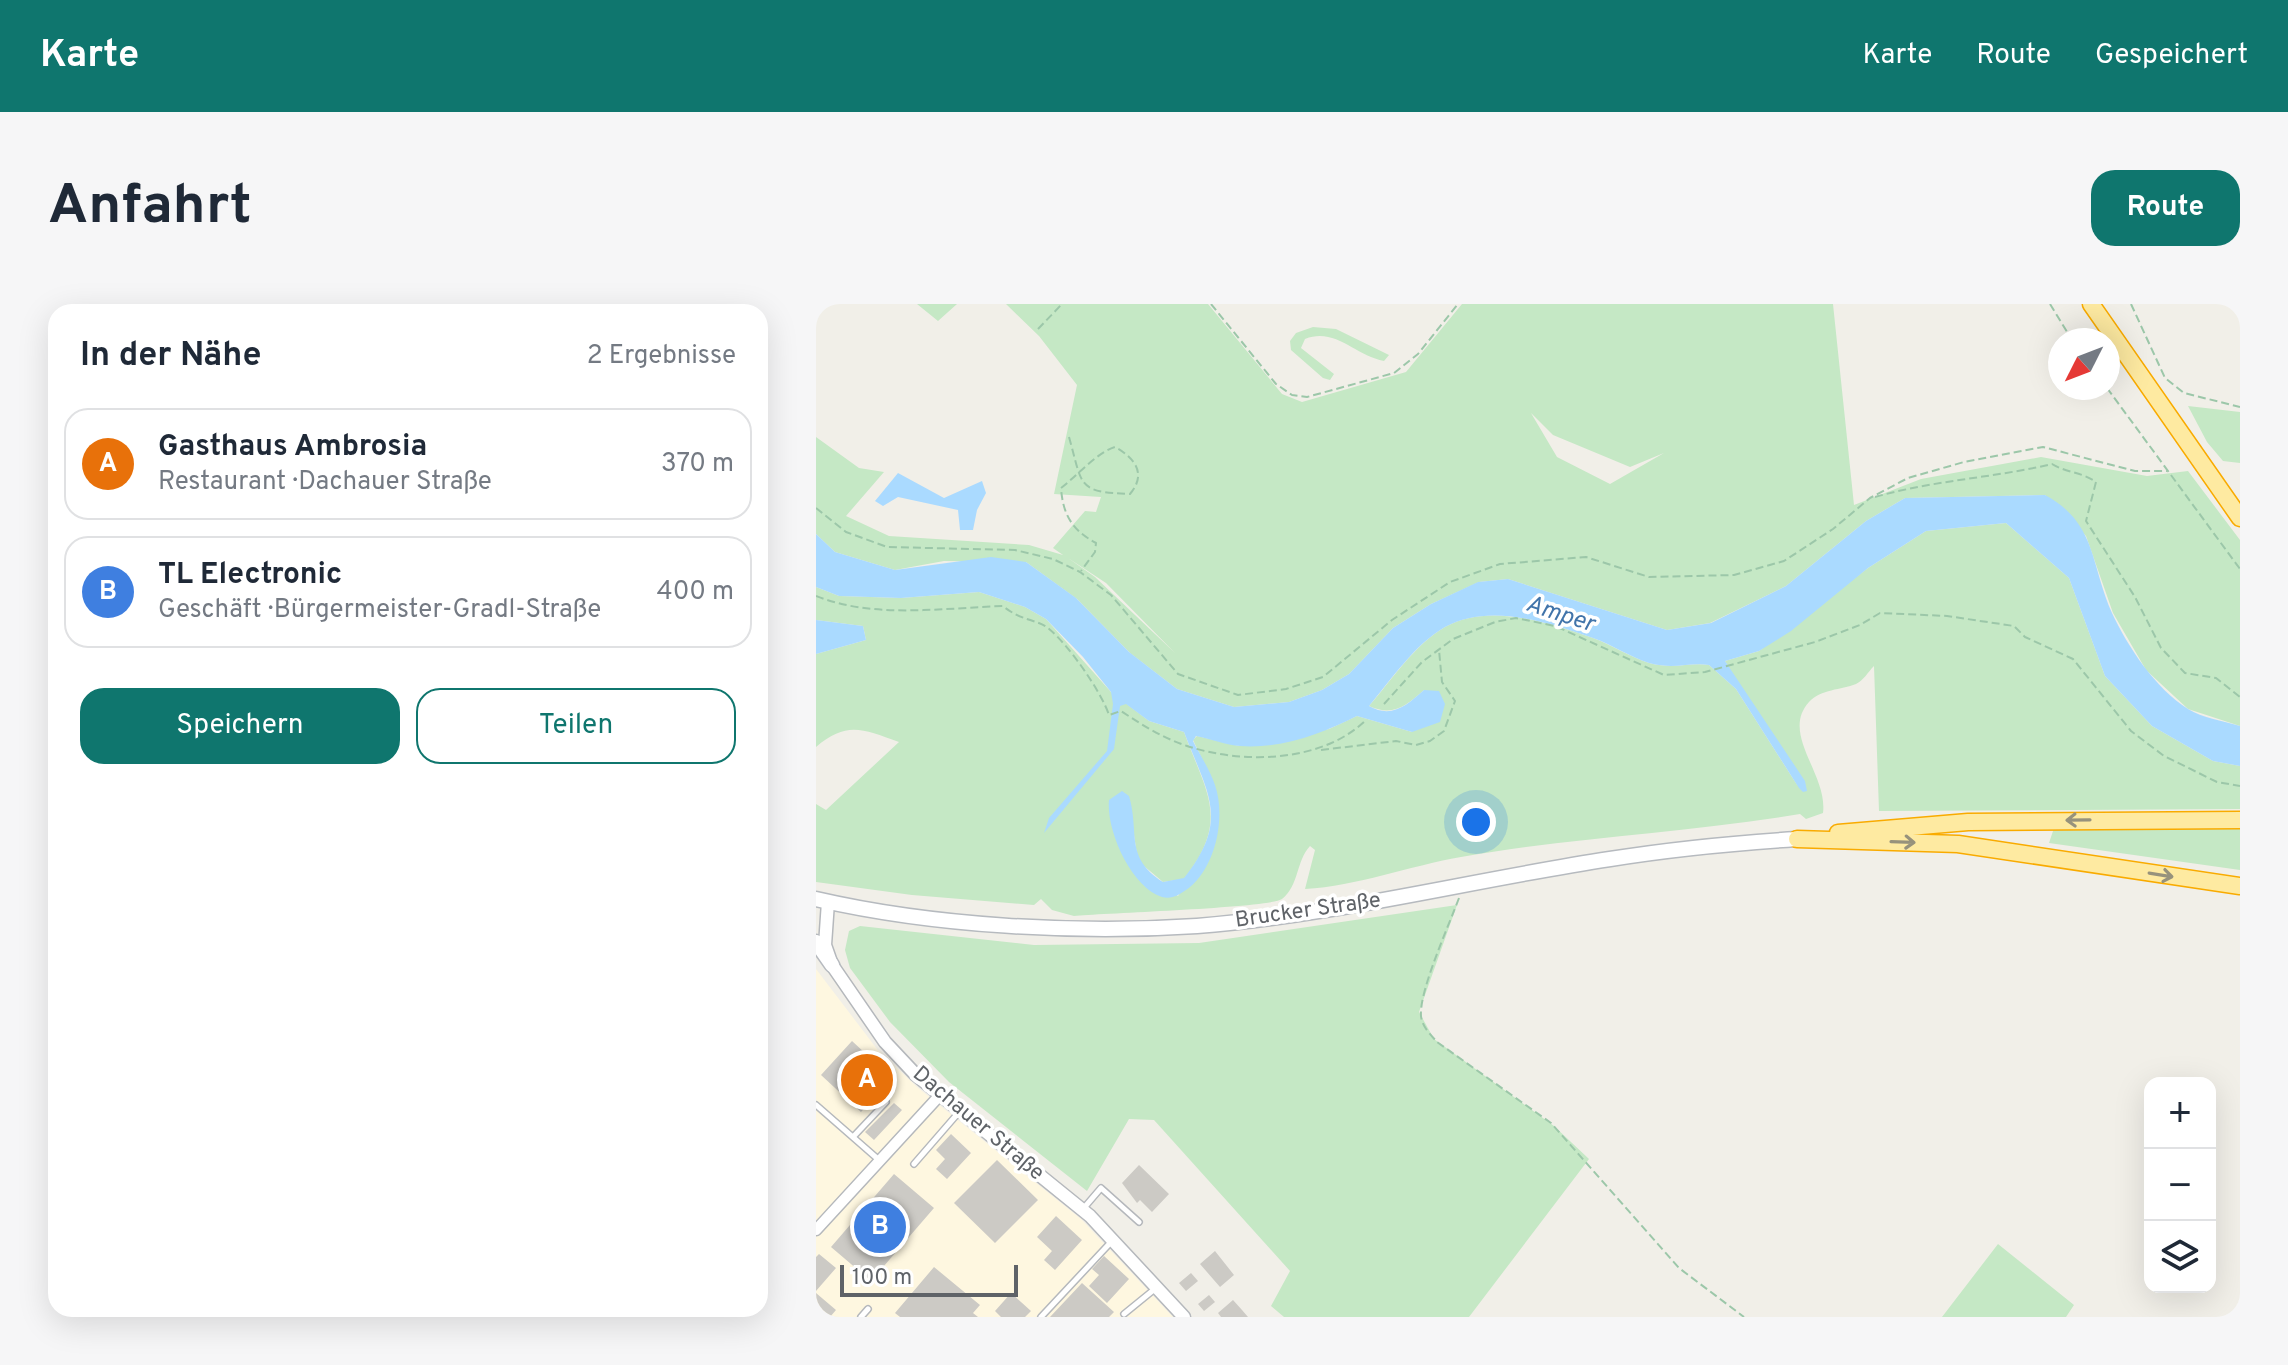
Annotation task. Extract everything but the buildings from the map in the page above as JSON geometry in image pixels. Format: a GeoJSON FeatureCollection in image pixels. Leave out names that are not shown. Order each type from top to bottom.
{"type":"FeatureCollection","features":[{"type":"Feature","properties":{"kind":"highway"},"geometry":{"type":"LineString","coordinates":[[2091,304],[2240,518]]}},
{"type":"Feature","properties":{"kind":"highway"},"geometry":{"type":"LineString","coordinates":[[1797,839],[1873,828],[1968,822],[2240,820]]}},
{"type":"Feature","properties":{"kind":"highway"},"geometry":{"type":"LineString","coordinates":[[1797,839],[1958,844],[2240,886]]}},
{"type":"Feature","properties":{"kind":"main road","name":"Brucker Straße"},"geometry":{"type":"LineString","coordinates":[[822,901],[969,921],[1130,929],[1251,920],[1610,859],[1720,844],[1797,839]]}},
{"type":"Feature","properties":{"kind":"main road"},"geometry":{"type":"LineString","coordinates":[[816,942],[832,965]]}},
{"type":"Feature","properties":{"kind":"street","name":"Dachauer Straße"},"geometry":{"type":"LineString","coordinates":[[822,901],[825,945],[832,965],[885,1042],[941,1094],[1082,1210],[1184,1317]]}},
{"type":"Feature","properties":{"kind":"street"},"geometry":{"type":"LineString","coordinates":[[816,1230],[941,1094]]}},
{"type":"Feature","properties":{"kind":"lane"},"geometry":{"type":"LineString","coordinates":[[853,1137],[886,1102]]}},
{"type":"Feature","properties":{"kind":"lane"},"geometry":{"type":"LineString","coordinates":[[816,1105],[880,1161]]}},
{"type":"Feature","properties":{"kind":"lane"},"geometry":{"type":"LineString","coordinates":[[914,1164],[961,1110]]}},
{"type":"Feature","properties":{"kind":"lane"},"geometry":{"type":"LineString","coordinates":[[1082,1210],[1101,1188],[1139,1222]]}},
{"type":"Feature","properties":{"kind":"lane"},"geometry":{"type":"LineString","coordinates":[[1041,1317],[1113,1241]]}},
{"type":"Feature","properties":{"kind":"lane"},"geometry":{"type":"LineString","coordinates":[[1124,1314],[1157,1288]]}},
{"type":"Feature","properties":{"kind":"lane"},"geometry":{"type":"LineString","coordinates":[[861,1317],[868,1309]]}},
{"type":"Feature","properties":{"kind":"path"},"geometry":{"type":"LineString","coordinates":[[1038,329],[1062,304]]}},
{"type":"Feature","properties":{"kind":"path"},"geometry":{"type":"LineString","coordinates":[[1211,304],[1276,384],[1292,395],[1307,397],[1394,373],[1418,354],[1458,304]]}},
{"type":"Feature","properties":{"kind":"path"},"geometry":{"type":"LineString","coordinates":[[2050,304],[2065,328]]}},
{"type":"Feature","properties":{"kind":"path"},"geometry":{"type":"LineString","coordinates":[[2131,304],[2165,378],[2184,393],[2240,407]]}},
{"type":"Feature","properties":{"kind":"path"},"geometry":{"type":"LineString","coordinates":[[2116,400],[2240,569]]}},
{"type":"Feature","properties":{"kind":"path"},"geometry":{"type":"LineString","coordinates":[[1069,437],[1080,474],[1094,493],[1130,494],[1137,486],[1138,466],[1132,456],[1115,447],[1080,474],[1061,488],[1062,503],[1074,531],[1096,543],[1095,552],[1080,572]]}},
{"type":"Feature","properties":{"kind":"path"},"geometry":{"type":"LineString","coordinates":[[816,508],[846,532],[887,547],[1015,550],[1053,559],[1080,572],[1111,595],[1178,674],[1238,695],[1286,689],[1323,677],[1392,620],[1450,582],[1500,564],[1586,557],[1649,577],[1734,575],[1784,561],[1797,554],[1870,498],[1908,478],[1964,462],[2043,447],[2135,471],[2167,471]]}},
{"type":"Feature","properties":{"kind":"path"},"geometry":{"type":"LineString","coordinates":[[1870,498],[1915,485],[1983,476],[2000,477],[2006,472],[2052,464],[2069,474],[2085,474],[2096,482],[2086,521],[2135,597],[2161,648],[2185,673],[2216,678],[2240,697]]}},
{"type":"Feature","properties":{"kind":"path"},"geometry":{"type":"LineString","coordinates":[[816,596],[840,606],[892,609],[1003,606],[1017,618],[1047,627],[1101,692],[1109,715],[1121,711],[1157,734],[1201,750],[1274,756],[1396,741],[1416,745],[1430,741],[1444,731],[1455,701],[1442,682],[1439,649]]}},
{"type":"Feature","properties":{"kind":"path"},"geometry":{"type":"LineString","coordinates":[[1384,704],[1453,639],[1495,622],[1516,618],[1555,626],[1604,651],[1664,675],[1705,672],[1815,642],[1860,625],[1880,613],[1947,616],[2014,626],[2025,637],[2073,659],[2131,731],[2164,756],[2217,782],[2240,786]]}},
{"type":"Feature","properties":{"kind":"path"},"geometry":{"type":"LineString","coordinates":[[1316,751],[1364,722]]}},
{"type":"Feature","properties":{"kind":"path"},"geometry":{"type":"LineString","coordinates":[[1463,886],[1423,1000],[1421,1018],[1426,1030],[1437,1042],[1551,1123],[1679,1268],[1744,1317]]}},
{"type":"Feature","properties":{"kind":"shaded area"},"geometry":{"type":"Polygon","coordinates":[[[816,969],[877,1049],[917,1087],[1081,1219],[1173,1317],[816,1317],[816,969]]]}},
{"type":"Feature","properties":{"kind":"green space"},"geometry":{"type":"Polygon","coordinates":[[[917,304],[957,304],[938,321],[917,304]]]}},
{"type":"Feature","properties":{"kind":"green space"},"geometry":{"type":"Polygon","coordinates":[[[1006,304],[1208,304],[1282,394],[1302,402],[1406,372],[1462,304],[1833,304],[1854,505],[1921,479],[2041,457],[2147,476],[2188,471],[2240,540],[2240,726],[2188,709],[2146,670],[2113,613],[2086,536],[2045,495],[1905,498],[1866,521],[1786,586],[1710,623],[1667,630],[1508,579],[1479,582],[1431,604],[1393,628],[1349,674],[1322,690],[1289,702],[1234,707],[1177,689],[1130,653],[1077,599],[1026,562],[944,561],[895,570],[835,552],[816,534],[816,437],[859,468],[884,472],[846,516],[889,536],[1029,545],[1063,555],[1053,548],[1085,511],[1096,512],[1101,497],[1054,494],[1077,385],[1039,336],[1006,304]],[[1531,413],[1557,457],[1610,484],[1664,453],[1630,467],[1553,435],[1531,413]],[[1068,558],[1095,577],[1175,653],[1106,583],[1068,558]]]}},
{"type":"Feature","properties":{"kind":"green space"},"geometry":{"type":"Polygon","coordinates":[[[1313,327],[1336,329],[1389,355],[1384,361],[1336,339],[1316,336],[1305,339],[1301,348],[1334,374],[1330,380],[1323,378],[1291,350],[1290,341],[1296,333],[1313,327]]]}},
{"type":"Feature","properties":{"kind":"green space"},"geometry":{"type":"Polygon","coordinates":[[[2188,406],[2240,412],[2240,463],[2223,461],[2207,442],[2188,406]]]}},
{"type":"Feature","properties":{"kind":"green space"},"geometry":{"type":"Polygon","coordinates":[[[2006,523],[2069,578],[2105,676],[2152,726],[2213,761],[2240,766],[2240,809],[1879,811],[1874,666],[1856,684],[1814,698],[1801,714],[1802,741],[1823,798],[1823,813],[1806,819],[1800,814],[1503,850],[1344,884],[1305,889],[1315,850],[1310,846],[1292,887],[1282,899],[1184,910],[1074,916],[1052,910],[1041,899],[1034,905],[912,895],[816,882],[816,804],[826,810],[899,742],[855,730],[837,733],[816,747],[816,654],[866,640],[863,626],[816,620],[816,587],[839,596],[901,598],[979,592],[1025,607],[1046,619],[1111,692],[1149,721],[1184,732],[1210,806],[1207,839],[1184,879],[1163,882],[1138,861],[1134,835],[1125,859],[1178,896],[1215,837],[1218,821],[1214,788],[1193,740],[1197,736],[1239,746],[1329,729],[1357,716],[1412,732],[1424,690],[1399,708],[1385,710],[1369,706],[1434,634],[1462,620],[1480,616],[1519,618],[1558,626],[1658,665],[1709,665],[1736,689],[1799,788],[1725,661],[1759,651],[1868,568],[1926,531],[2006,523]]]}},
{"type":"Feature","properties":{"kind":"green space"},"geometry":{"type":"Polygon","coordinates":[[[2054,828],[2240,829],[2240,870],[2049,843],[2054,828]]]}},
{"type":"Feature","properties":{"kind":"green space"},"geometry":{"type":"Polygon","coordinates":[[[1457,905],[1419,1012],[1434,1039],[1554,1126],[1589,1159],[1469,1317],[1284,1317],[1271,1306],[1290,1271],[1154,1120],[1129,1119],[1087,1191],[949,1082],[890,1022],[850,968],[845,950],[849,931],[860,926],[1034,945],[1199,943],[1457,905]]]}},
{"type":"Feature","properties":{"kind":"green space"},"geometry":{"type":"Polygon","coordinates":[[[1998,1244],[2074,1305],[2066,1317],[1942,1317],[1998,1244]]]}},
{"type":"Feature","properties":{"kind":"water"},"geometry":{"type":"Polygon","coordinates":[[[898,473],[944,498],[982,481],[986,493],[977,510],[973,530],[960,530],[958,510],[898,497],[883,506],[875,501],[898,473]]]}},
{"type":"Feature","properties":{"kind":"water","name":"Amper"},"geometry":{"type":"Polygon","coordinates":[[[2045,495],[2062,506],[2083,532],[2112,613],[2134,653],[2164,690],[2194,712],[2240,726],[2240,766],[2213,761],[2152,726],[2105,676],[2069,578],[2006,523],[1926,531],[1868,568],[1791,631],[1759,651],[1725,661],[1805,781],[1807,791],[1799,788],[1736,689],[1709,665],[1649,663],[1558,626],[1519,618],[1481,616],[1462,620],[1434,634],[1404,663],[1369,706],[1392,711],[1424,690],[1439,691],[1445,704],[1440,722],[1412,732],[1357,716],[1301,739],[1256,746],[1235,745],[1196,736],[1193,741],[1215,785],[1219,826],[1212,853],[1199,878],[1184,892],[1170,898],[1151,891],[1131,870],[1116,841],[1109,800],[1122,791],[1129,796],[1138,854],[1151,873],[1163,882],[1184,878],[1207,839],[1211,822],[1206,789],[1184,732],[1149,721],[1126,704],[1120,706],[1114,749],[1044,833],[1049,818],[1107,751],[1113,704],[1111,692],[1083,657],[1046,619],[1025,607],[979,592],[901,598],[839,596],[816,587],[816,534],[835,552],[895,570],[991,557],[1026,562],[1076,598],[1129,652],[1177,689],[1234,707],[1289,702],[1322,690],[1349,674],[1393,628],[1431,604],[1478,582],[1508,579],[1667,630],[1711,623],[1786,586],[1866,521],[1905,498],[2045,495]]]}},
{"type":"Feature","properties":{"kind":"water"},"geometry":{"type":"Polygon","coordinates":[[[816,620],[863,626],[866,640],[816,654],[816,620]]]}},
{"type":"Feature","properties":{"kind":"place","name":"Gasthaus Ambrosia"},"geometry":{"type":"Point","coordinates":[867,1080]}},
{"type":"Feature","properties":{"kind":"place","name":"TL Electronic"},"geometry":{"type":"Point","coordinates":[880,1227]}}]}
